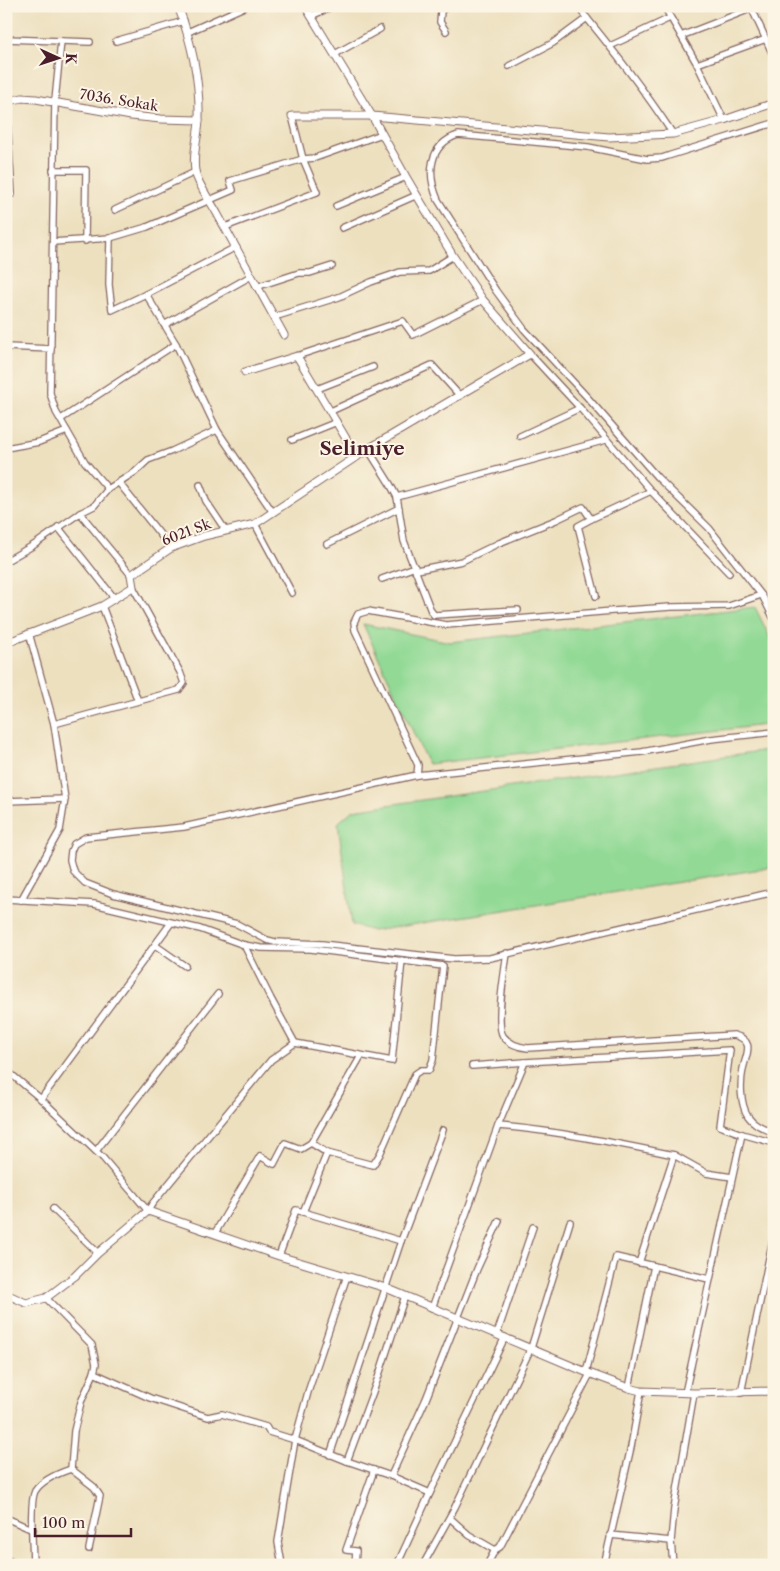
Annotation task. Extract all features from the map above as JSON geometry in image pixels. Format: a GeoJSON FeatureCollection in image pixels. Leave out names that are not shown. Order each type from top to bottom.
{"type":"FeatureCollection","features":[{"type":"Feature","properties":{"kind":"street"},"geometry":{"type":"LineString","coordinates":[[178,6],[188,32],[199,91],[199,120],[194,157],[195,172],[200,185],[284,335]]}},
{"type":"Feature","properties":{"kind":"street"},"geometry":{"type":"LineString","coordinates":[[305,6],[372,116],[453,256],[483,300],[580,408],[651,491],[729,573]]}},
{"type":"Feature","properties":{"kind":"street"},"geometry":{"type":"LineString","coordinates":[[311,16],[333,6]]}},
{"type":"Feature","properties":{"kind":"street"},"geometry":{"type":"LineString","coordinates":[[446,32],[440,22],[441,11],[448,6]]}},
{"type":"Feature","properties":{"kind":"street"},"geometry":{"type":"LineString","coordinates":[[577,6],[610,46],[673,134]]}},
{"type":"Feature","properties":{"kind":"street"},"geometry":{"type":"LineString","coordinates":[[664,6],[697,64],[724,120]]}},
{"type":"Feature","properties":{"kind":"street"},"geometry":{"type":"LineString","coordinates":[[188,32],[243,7]]}},
{"type":"Feature","properties":{"kind":"street"},"geometry":{"type":"LineString","coordinates":[[681,36],[755,7],[774,57]]}},
{"type":"Feature","properties":{"kind":"street"},"geometry":{"type":"LineString","coordinates":[[509,66],[553,42],[587,18]]}},
{"type":"Feature","properties":{"kind":"street"},"geometry":{"type":"LineString","coordinates":[[610,46],[670,18]]}},
{"type":"Feature","properties":{"kind":"street"},"geometry":{"type":"LineString","coordinates":[[116,41],[184,22]]}},
{"type":"Feature","properties":{"kind":"street"},"geometry":{"type":"LineString","coordinates":[[335,54],[380,29]]}},
{"type":"Feature","properties":{"kind":"street"},"geometry":{"type":"LineString","coordinates":[[6,39],[90,42]]}},
{"type":"Feature","properties":{"kind":"street"},"geometry":{"type":"LineString","coordinates":[[697,64],[766,39]]}},
{"type":"Feature","properties":{"kind":"street"},"geometry":{"type":"LineString","coordinates":[[61,41],[54,101],[50,393],[56,412],[85,462],[108,489]]}},
{"type":"Feature","properties":{"kind":"street","name":"7036. Sokak"},"geometry":{"type":"LineString","coordinates":[[6,102],[22,98],[54,101],[131,116],[199,120]]}},
{"type":"Feature","properties":{"kind":"street"},"geometry":{"type":"LineString","coordinates":[[6,102],[8,156],[12,194]]}},
{"type":"Feature","properties":{"kind":"street"},"geometry":{"type":"LineString","coordinates":[[225,227],[317,192],[304,159],[292,116],[372,116],[609,137],[673,134],[724,120],[774,103]]}},
{"type":"Feature","properties":{"kind":"street"},"geometry":{"type":"LineString","coordinates":[[774,122],[654,159],[588,147],[458,134],[445,141],[440,148],[433,161],[431,176],[433,189],[438,200],[496,292],[524,329],[588,397],[657,477],[709,528],[761,595],[774,619]]}},
{"type":"Feature","properties":{"kind":"street"},"geometry":{"type":"LineString","coordinates":[[53,242],[110,238],[146,227],[233,190],[230,181],[304,159],[314,158],[382,134]]}},
{"type":"Feature","properties":{"kind":"street"},"geometry":{"type":"LineString","coordinates":[[53,170],[86,170],[85,241]]}},
{"type":"Feature","properties":{"kind":"street"},"geometry":{"type":"LineString","coordinates":[[115,210],[195,172]]}},
{"type":"Feature","properties":{"kind":"street"},"geometry":{"type":"LineString","coordinates":[[336,206],[406,177]]}},
{"type":"Feature","properties":{"kind":"street"},"geometry":{"type":"LineString","coordinates":[[342,228],[417,195]]}},
{"type":"Feature","properties":{"kind":"street"},"geometry":{"type":"LineString","coordinates":[[110,238],[109,285],[112,310],[236,247]]}},
{"type":"Feature","properties":{"kind":"street"},"geometry":{"type":"LineString","coordinates":[[274,317],[338,297],[371,282],[400,272],[429,270],[453,256]]}},
{"type":"Feature","properties":{"kind":"street"},"geometry":{"type":"LineString","coordinates":[[256,287],[299,273],[310,273],[332,266]]}},
{"type":"Feature","properties":{"kind":"street"},"geometry":{"type":"LineString","coordinates":[[164,325],[251,276]]}},
{"type":"Feature","properties":{"kind":"street"},"geometry":{"type":"LineString","coordinates":[[146,294],[176,344],[217,430],[272,511]]}},
{"type":"Feature","properties":{"kind":"street"},"geometry":{"type":"LineString","coordinates":[[245,372],[403,321],[413,335],[483,300]]}},
{"type":"Feature","properties":{"kind":"street"},"geometry":{"type":"LineString","coordinates":[[61,419],[176,344]]}},
{"type":"Feature","properties":{"kind":"street"},"geometry":{"type":"LineString","coordinates":[[6,347],[51,349]]}},
{"type":"Feature","properties":{"kind":"street","name":"6021 Sk"},"geometry":{"type":"LineString","coordinates":[[131,575],[170,548],[204,536],[255,524],[368,449],[530,354]]}},
{"type":"Feature","properties":{"kind":"street"},"geometry":{"type":"LineString","coordinates":[[297,356],[357,456]]}},
{"type":"Feature","properties":{"kind":"street"},"geometry":{"type":"LineString","coordinates":[[331,411],[432,365],[460,396]]}},
{"type":"Feature","properties":{"kind":"street"},"geometry":{"type":"LineString","coordinates":[[317,389],[373,366]]}},
{"type":"Feature","properties":{"kind":"street"},"geometry":{"type":"LineString","coordinates":[[520,436],[580,408]]}},
{"type":"Feature","properties":{"kind":"street"},"geometry":{"type":"LineString","coordinates":[[292,440],[337,422]]}},
{"type":"Feature","properties":{"kind":"street"},"geometry":{"type":"LineString","coordinates":[[6,561],[94,506],[108,489],[135,472],[148,460],[217,430]]}},
{"type":"Feature","properties":{"kind":"street"},"geometry":{"type":"LineString","coordinates":[[6,448],[39,442],[67,431]]}},
{"type":"Feature","properties":{"kind":"street"},"geometry":{"type":"LineString","coordinates":[[396,496],[606,440]]}},
{"type":"Feature","properties":{"kind":"street"},"geometry":{"type":"LineString","coordinates":[[368,449],[396,496],[404,541],[434,615],[518,610]]}},
{"type":"Feature","properties":{"kind":"street"},"geometry":{"type":"LineString","coordinates":[[119,483],[170,548]]}},
{"type":"Feature","properties":{"kind":"street"},"geometry":{"type":"LineString","coordinates":[[200,485],[206,500],[226,530]]}},
{"type":"Feature","properties":{"kind":"street"},"geometry":{"type":"LineString","coordinates":[[596,596],[578,526],[591,518],[651,491]]}},
{"type":"Feature","properties":{"kind":"street"},"geometry":{"type":"LineString","coordinates":[[382,579],[416,568],[462,561],[583,507],[591,518]]}},
{"type":"Feature","properties":{"kind":"street"},"geometry":{"type":"LineString","coordinates":[[327,544],[399,508]]}},
{"type":"Feature","properties":{"kind":"street"},"geometry":{"type":"LineString","coordinates":[[54,724],[179,690],[184,683],[180,672],[133,587],[131,575],[80,513]]}},
{"type":"Feature","properties":{"kind":"street"},"geometry":{"type":"LineString","coordinates":[[255,524],[292,593]]}},
{"type":"Feature","properties":{"kind":"street"},"geometry":{"type":"LineString","coordinates":[[58,527],[114,599]]}},
{"type":"Feature","properties":{"kind":"street"},"geometry":{"type":"LineString","coordinates":[[7,641],[102,606],[133,587]]}},
{"type":"Feature","properties":{"kind":"street"},"geometry":{"type":"LineString","coordinates":[[417,775],[418,765],[355,630],[354,622],[358,614],[374,612],[446,625],[671,607],[729,606],[761,595]]}},
{"type":"Feature","properties":{"kind":"street"},"geometry":{"type":"LineString","coordinates":[[102,606],[138,702]]}},
{"type":"Feature","properties":{"kind":"street"},"geometry":{"type":"LineString","coordinates":[[20,900],[60,830],[65,799],[54,724],[29,633]]}},
{"type":"Feature","properties":{"kind":"street"},"geometry":{"type":"LineString","coordinates":[[774,732],[711,739],[642,752],[417,775],[184,827],[86,837],[74,844],[70,860],[71,866],[85,883],[113,894],[237,924],[258,936],[275,942],[329,944],[454,958],[482,958],[507,953],[774,892]]}},
{"type":"Feature","properties":{"kind":"street"},"geometry":{"type":"LineString","coordinates":[[6,801],[65,799]]}},
{"type":"Feature","properties":{"kind":"street"},"geometry":{"type":"LineString","coordinates":[[7,898],[94,904],[209,932],[244,944],[271,949],[312,949],[443,966],[433,1060],[429,1070],[421,1070],[415,1074],[380,1154],[373,1165],[328,1153],[311,1143]]}},
{"type":"Feature","properties":{"kind":"street"},"geometry":{"type":"LineString","coordinates":[[42,1099],[171,922]]}},
{"type":"Feature","properties":{"kind":"street"},"geometry":{"type":"LineString","coordinates":[[244,944],[294,1043]]}},
{"type":"Feature","properties":{"kind":"street"},"geometry":{"type":"LineString","coordinates":[[155,946],[185,966]]}},
{"type":"Feature","properties":{"kind":"street"},"geometry":{"type":"LineString","coordinates":[[507,953],[500,1027],[503,1036],[511,1043],[519,1047],[528,1048],[724,1035],[740,1037],[748,1046],[748,1057],[743,1068],[742,1081],[742,1096],[747,1115],[760,1127],[774,1132]]}},
{"type":"Feature","properties":{"kind":"street"},"geometry":{"type":"LineString","coordinates":[[6,1294],[26,1302],[46,1298],[75,1276],[98,1253],[148,1212],[152,1204],[271,1060],[294,1043],[392,1061],[402,960]]}},
{"type":"Feature","properties":{"kind":"street"},"geometry":{"type":"LineString","coordinates":[[96,1151],[218,994]]}},
{"type":"Feature","properties":{"kind":"street"},"geometry":{"type":"LineString","coordinates":[[472,1066],[730,1050],[720,1126],[774,1143]]}},
{"type":"Feature","properties":{"kind":"street"},"geometry":{"type":"LineString","coordinates":[[215,1234],[260,1156],[274,1164],[284,1144],[301,1149],[311,1143],[361,1056]]}},
{"type":"Feature","properties":{"kind":"street"},"geometry":{"type":"LineString","coordinates":[[432,1308],[498,1126],[525,1062]]}},
{"type":"Feature","properties":{"kind":"street"},"geometry":{"type":"LineString","coordinates":[[6,1079],[9,1074],[42,1099],[96,1151],[148,1212],[279,1256],[386,1288],[588,1373],[629,1388],[640,1391],[685,1393],[774,1391]]}},
{"type":"Feature","properties":{"kind":"street"},"geometry":{"type":"LineString","coordinates":[[498,1126],[605,1141],[674,1155],[706,1173],[732,1177]]}},
{"type":"Feature","properties":{"kind":"street"},"geometry":{"type":"LineString","coordinates":[[330,1455],[401,1241],[443,1130]]}},
{"type":"Feature","properties":{"kind":"street"},"geometry":{"type":"LineString","coordinates":[[685,1393],[742,1134]]}},
{"type":"Feature","properties":{"kind":"street"},"geometry":{"type":"LineString","coordinates":[[303,1212],[328,1153]]}},
{"type":"Feature","properties":{"kind":"street"},"geometry":{"type":"LineString","coordinates":[[639,1263],[674,1155]]}},
{"type":"Feature","properties":{"kind":"street"},"geometry":{"type":"LineString","coordinates":[[52,1210],[98,1253]]}},
{"type":"Feature","properties":{"kind":"street"},"geometry":{"type":"LineString","coordinates":[[279,1256],[296,1210],[401,1241]]}},
{"type":"Feature","properties":{"kind":"street"},"geometry":{"type":"LineString","coordinates":[[391,1476],[426,1399],[498,1221]]}},
{"type":"Feature","properties":{"kind":"street"},"geometry":{"type":"LineString","coordinates":[[423,1565],[450,1518],[531,1348],[570,1222]]}},
{"type":"Feature","properties":{"kind":"street"},"geometry":{"type":"LineString","coordinates":[[397,1565],[501,1336],[533,1228]]}},
{"type":"Feature","properties":{"kind":"street"},"geometry":{"type":"LineString","coordinates":[[741,1393],[774,1234]]}},
{"type":"Feature","properties":{"kind":"street"},"geometry":{"type":"LineString","coordinates":[[487,1565],[495,1550],[500,1547],[588,1373],[616,1258],[709,1279]]}},
{"type":"Feature","properties":{"kind":"street"},"geometry":{"type":"LineString","coordinates":[[629,1388],[654,1266]]}},
{"type":"Feature","properties":{"kind":"street"},"geometry":{"type":"LineString","coordinates":[[282,1565],[278,1542],[295,1440],[308,1392],[347,1276]]}},
{"type":"Feature","properties":{"kind":"street"},"geometry":{"type":"LineString","coordinates":[[347,1461],[378,1378],[405,1296]]}},
{"type":"Feature","properties":{"kind":"street"},"geometry":{"type":"LineString","coordinates":[[46,1298],[92,1345],[96,1364],[94,1374],[81,1402],[74,1432],[71,1469]]}},
{"type":"Feature","properties":{"kind":"street"},"geometry":{"type":"LineString","coordinates":[[94,1374],[150,1398],[208,1417],[222,1414],[266,1427],[269,1432],[391,1476],[430,1494]]}},
{"type":"Feature","properties":{"kind":"street"},"geometry":{"type":"LineString","coordinates":[[604,1565],[631,1446],[640,1391]]}},
{"type":"Feature","properties":{"kind":"street"},"geometry":{"type":"LineString","coordinates":[[673,1565],[671,1541],[674,1509],[694,1393]]}},
{"type":"Feature","properties":{"kind":"street"},"geometry":{"type":"LineString","coordinates":[[33,1565],[32,1530],[35,1492],[43,1482],[71,1469]]}},
{"type":"Feature","properties":{"kind":"street"},"geometry":{"type":"LineString","coordinates":[[71,1469],[94,1487],[100,1496],[89,1550]]}},
{"type":"Feature","properties":{"kind":"street"},"geometry":{"type":"LineString","coordinates":[[355,1565],[356,1551],[346,1550],[374,1470]]}},
{"type":"Feature","properties":{"kind":"street"},"geometry":{"type":"LineString","coordinates":[[773,1497],[774,1490]]}},
{"type":"Feature","properties":{"kind":"street"},"geometry":{"type":"LineString","coordinates":[[6,1518],[32,1530]]}},
{"type":"Feature","properties":{"kind":"street"},"geometry":{"type":"LineString","coordinates":[[450,1518],[469,1535],[495,1550]]}},
{"type":"Feature","properties":{"kind":"street"},"geometry":{"type":"LineString","coordinates":[[610,1535],[671,1541]]}},
{"type":"Feature","properties":{"kind":"street"},"geometry":{"type":"LineString","coordinates":[[6,1559],[17,1565]]}},
{"type":"Feature","properties":{"kind":"green space"},"geometry":{"type":"Polygon","coordinates":[[[755,607],[774,646],[774,724],[428,764],[363,624],[450,642],[755,607]]]}},
{"type":"Feature","properties":{"kind":"green space"},"geometry":{"type":"Polygon","coordinates":[[[774,749],[774,867],[373,931],[352,925],[338,823],[353,810],[774,749]]]}},
{"type":"Feature","properties":{"kind":"district","name":"Selimiye"},"geometry":{"type":"Point","coordinates":[362,448]}}]}
